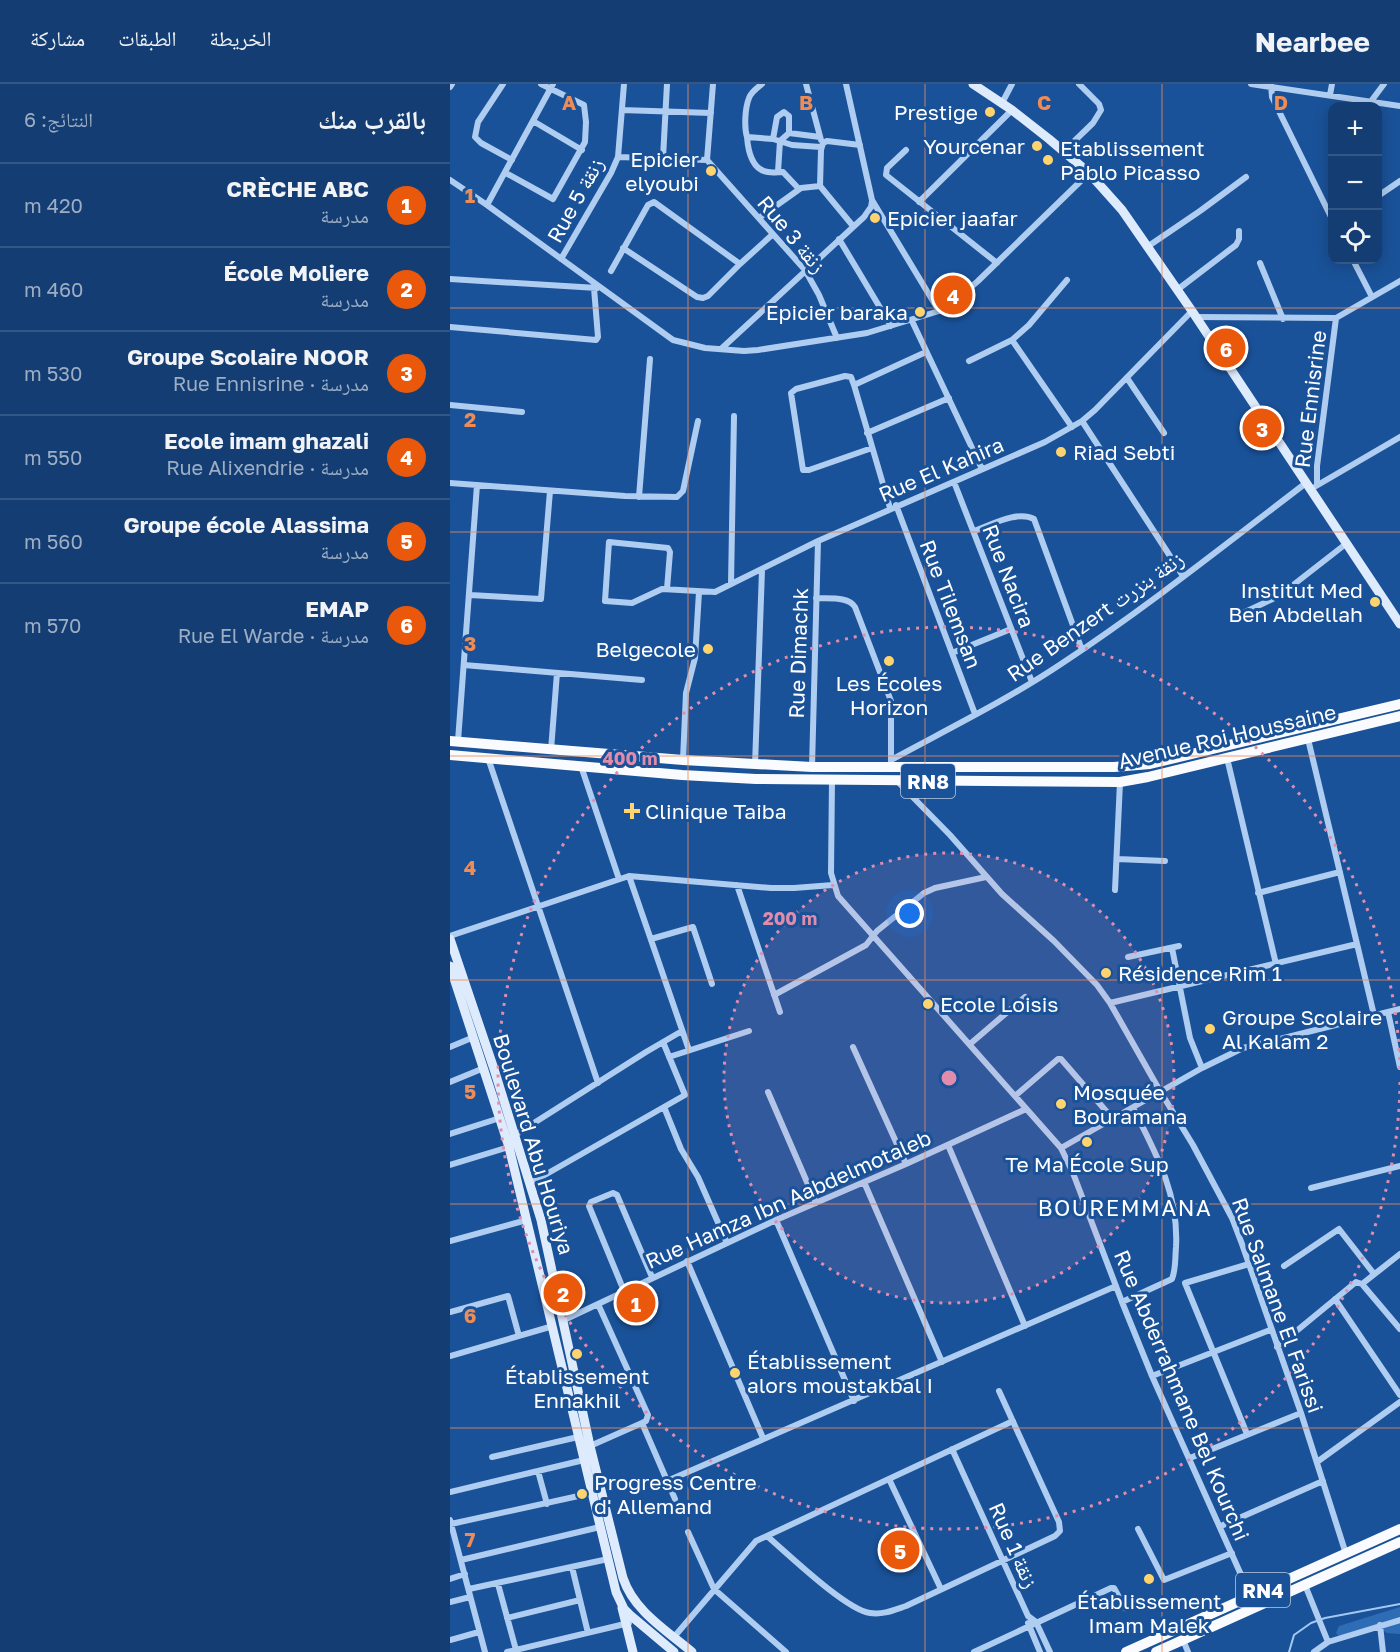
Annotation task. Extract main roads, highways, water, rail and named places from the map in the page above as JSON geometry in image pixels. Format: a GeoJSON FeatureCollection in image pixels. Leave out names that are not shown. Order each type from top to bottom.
{"type":"FeatureCollection","features":[{"type":"Feature","properties":{"kind":"main road"},"geometry":{"type":"LineString","coordinates":[[973,84],[1012,110],[1089,173],[1122,210],[1312,486],[1400,623]]}},
{"type":"Feature","properties":{"kind":"main road","name":"Avenue Roi Houssaine"},"geometry":{"type":"LineString","coordinates":[[454,741],[755,765],[812,767],[891,764],[1132,766],[1172,759],[1400,704]]}},
{"type":"Feature","properties":{"kind":"main road","name":"Avenue Roi Houssaine"},"geometry":{"type":"LineString","coordinates":[[450,755],[682,775],[832,780],[1120,782],[1400,716]]}},
{"type":"Feature","properties":{"kind":"main road","name":"Boulevard Abu Houriya"},"geometry":{"type":"LineString","coordinates":[[450,937],[515,1135],[550,1256],[563,1320],[578,1437],[621,1603],[637,1621],[674,1652]]}},
{"type":"Feature","properties":{"kind":"main road","name":"Boulevard Abu Houriya"},"geometry":{"type":"LineString","coordinates":[[450,966],[509,1147],[553,1326],[567,1365],[590,1446],[623,1578],[635,1603],[692,1652]]}},
{"type":"Feature","properties":{"kind":"main road","name":"RN4"},"geometry":{"type":"LineString","coordinates":[[1126,1652],[1400,1529]]}},
{"type":"Feature","properties":{"kind":"main road","name":"RN4"},"geometry":{"type":"LineString","coordinates":[[1156,1652],[1400,1542]]}},
{"type":"Feature","properties":{"kind":"main road"},"geometry":{"type":"LineString","coordinates":[[633,1652],[621,1603],[635,1603]]}},
{"type":"Feature","properties":{"kind":"waterway"},"geometry":{"type":"LineString","coordinates":[[1289,1652],[1294,1635],[1311,1623],[1325,1618],[1400,1604]]}},
{"type":"Feature","properties":{"kind":"place","name":"Prestige"},"geometry":{"type":"Point","coordinates":[990,112]}},
{"type":"Feature","properties":{"kind":"place","name":"Yourcenar"},"geometry":{"type":"Point","coordinates":[1037,146]}},
{"type":"Feature","properties":{"kind":"place","name":"Etablissement Pablo Picasso"},"geometry":{"type":"Point","coordinates":[1048,160]}},
{"type":"Feature","properties":{"kind":"place","name":"Epicier elyoubi"},"geometry":{"type":"Point","coordinates":[711,171]}},
{"type":"Feature","properties":{"kind":"place","name":"Epicier jaafar"},"geometry":{"type":"Point","coordinates":[875,218]}},
{"type":"Feature","properties":{"kind":"place","name":"Ecole imam ghazali"},"geometry":{"type":"Point","coordinates":[953,295]}},
{"type":"Feature","properties":{"kind":"place","name":"Epicier baraka"},"geometry":{"type":"Point","coordinates":[920,312]}},
{"type":"Feature","properties":{"kind":"place","name":"EMAP"},"geometry":{"type":"Point","coordinates":[1226,348]}},
{"type":"Feature","properties":{"kind":"place","name":"Groupe Scolaire NOOR"},"geometry":{"type":"Point","coordinates":[1262,428]}},
{"type":"Feature","properties":{"kind":"place","name":"Riad Sebti"},"geometry":{"type":"Point","coordinates":[1061,452]}},
{"type":"Feature","properties":{"kind":"place","name":"Institut Med Ben Abdellah"},"geometry":{"type":"Point","coordinates":[1375,602]}},
{"type":"Feature","properties":{"kind":"place","name":"Belgecole"},"geometry":{"type":"Point","coordinates":[708,649]}},
{"type":"Feature","properties":{"kind":"place","name":"Les Écoles Horizon"},"geometry":{"type":"Point","coordinates":[889,661]}},
{"type":"Feature","properties":{"kind":"place","name":"Clinique Taiba"},"geometry":{"type":"Point","coordinates":[632,811]}},
{"type":"Feature","properties":{"kind":"place","name":"Résidence Rim 1"},"geometry":{"type":"Point","coordinates":[1106,973]}},
{"type":"Feature","properties":{"kind":"place","name":"Ecole Loisis"},"geometry":{"type":"Point","coordinates":[928,1004]}},
{"type":"Feature","properties":{"kind":"place","name":"Groupe Scolaire Al Kalam 2"},"geometry":{"type":"Point","coordinates":[1210,1029]}},
{"type":"Feature","properties":{"kind":"place","name":"Mosquée Bouramana"},"geometry":{"type":"Point","coordinates":[1061,1104]}},
{"type":"Feature","properties":{"kind":"place","name":"Te Ma École Sup"},"geometry":{"type":"Point","coordinates":[1087,1142]}},
{"type":"Feature","properties":{"kind":"place","name":"École Moliere"},"geometry":{"type":"Point","coordinates":[563,1293]}},
{"type":"Feature","properties":{"kind":"place","name":"CRÈCHE ABC"},"geometry":{"type":"Point","coordinates":[636,1303]}},
{"type":"Feature","properties":{"kind":"place","name":"Établissement Ennakhil"},"geometry":{"type":"Point","coordinates":[577,1354]}},
{"type":"Feature","properties":{"kind":"place","name":"Établissement alors moustakbal I"},"geometry":{"type":"Point","coordinates":[735,1373]}},
{"type":"Feature","properties":{"kind":"place","name":"Progress Centre d' Allemand"},"geometry":{"type":"Point","coordinates":[582,1494]}},
{"type":"Feature","properties":{"kind":"place","name":"Groupe école Alassima"},"geometry":{"type":"Point","coordinates":[900,1550]}},
{"type":"Feature","properties":{"kind":"place","name":"Établissement Imam Malek"},"geometry":{"type":"Point","coordinates":[1149,1579]}},
{"type":"Feature","properties":{"kind":"district","name":"BOUREMMANA"},"geometry":{"type":"Point","coordinates":[1125,1207]}}]}
